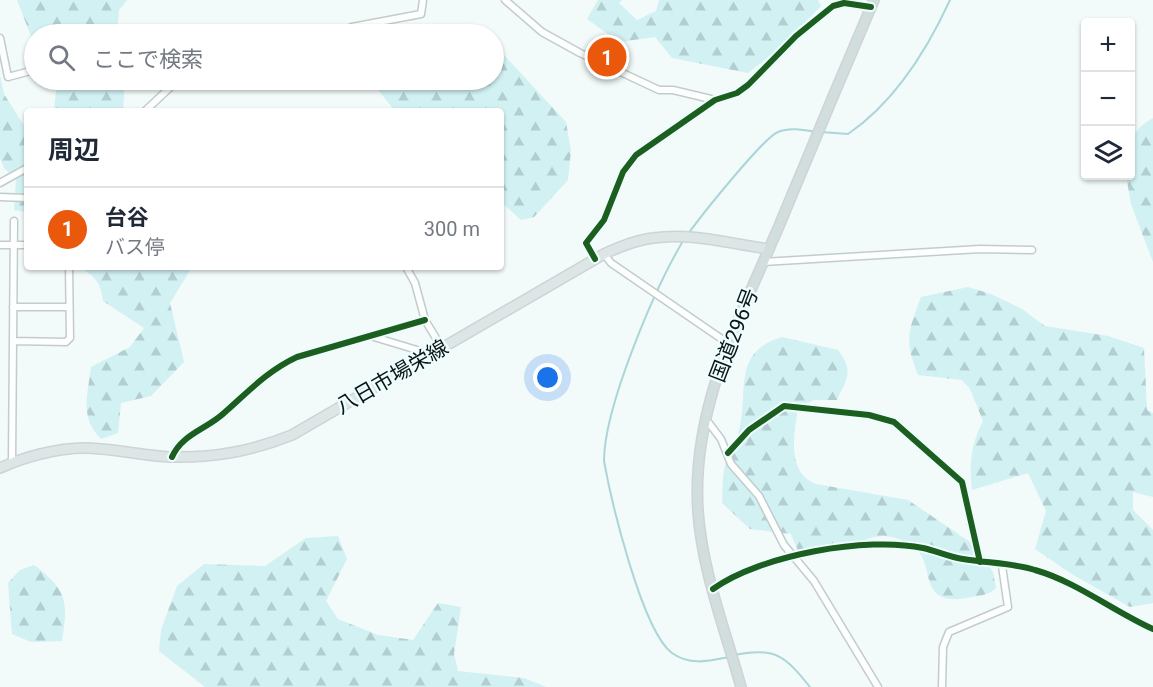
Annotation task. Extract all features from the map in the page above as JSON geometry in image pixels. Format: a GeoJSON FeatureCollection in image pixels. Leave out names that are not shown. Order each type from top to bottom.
{"type":"FeatureCollection","features":[{"type":"Feature","properties":{"kind":"highway","name":"国道296号"},"geometry":{"type":"LineString","coordinates":[[741,687],[713,589],[698,511],[699,456],[705,417],[729,344],[872,4]]}},
{"type":"Feature","properties":{"kind":"main road","name":"八日市場栄線"},"geometry":{"type":"LineString","coordinates":[[0,468],[12,462],[62,450],[85,448],[172,457],[228,454],[257,449],[292,435],[599,256],[652,238],[672,237],[769,249]]}},
{"type":"Feature","properties":{"kind":"street"},"geometry":{"type":"LineString","coordinates":[[368,24],[421,14],[423,0]]}},
{"type":"Feature","properties":{"kind":"street"},"geometry":{"type":"LineString","coordinates":[[506,0],[542,32],[580,54],[659,90],[673,90],[715,100]]}},
{"type":"Feature","properties":{"kind":"street"},"geometry":{"type":"LineString","coordinates":[[729,344],[599,256],[586,243],[604,220],[630,161],[715,100],[737,93],[748,85],[796,36],[833,6],[856,2],[872,4]]}},
{"type":"Feature","properties":{"kind":"street"},"geometry":{"type":"LineString","coordinates":[[0,38],[8,77],[24,73]]}},
{"type":"Feature","properties":{"kind":"street"},"geometry":{"type":"LineString","coordinates":[[148,108],[167,90]]}},
{"type":"Feature","properties":{"kind":"street"},"geometry":{"type":"LineString","coordinates":[[0,183],[24,170]]}},
{"type":"Feature","properties":{"kind":"street"},"geometry":{"type":"LineString","coordinates":[[0,197],[24,198]]}},
{"type":"Feature","properties":{"kind":"street"},"geometry":{"type":"LineString","coordinates":[[12,462],[14,221]]}},
{"type":"Feature","properties":{"kind":"street"},"geometry":{"type":"LineString","coordinates":[[0,245],[24,245]]}},
{"type":"Feature","properties":{"kind":"street"},"geometry":{"type":"LineString","coordinates":[[763,262],[980,249],[1032,250]]}},
{"type":"Feature","properties":{"kind":"street"},"geometry":{"type":"LineString","coordinates":[[13,341],[66,342],[70,338],[69,270]]}},
{"type":"Feature","properties":{"kind":"street"},"geometry":{"type":"LineString","coordinates":[[408,270],[415,284],[424,320],[442,348]]}},
{"type":"Feature","properties":{"kind":"street"},"geometry":{"type":"LineString","coordinates":[[13,307],[69,307]]}},
{"type":"Feature","properties":{"kind":"street"},"geometry":{"type":"LineString","coordinates":[[172,457],[180,443],[225,413],[249,388],[281,364],[297,357],[424,320]]}},
{"type":"Feature","properties":{"kind":"street"},"geometry":{"type":"LineString","coordinates":[[372,337],[417,350],[426,358]]}},
{"type":"Feature","properties":{"kind":"street"},"geometry":{"type":"LineString","coordinates":[[728,453],[749,430],[784,405],[870,415],[894,422],[962,482],[980,562]]}},
{"type":"Feature","properties":{"kind":"street"},"geometry":{"type":"LineString","coordinates":[[705,417],[728,453],[731,464],[759,496],[792,557],[798,559],[814,581],[878,687]]}},
{"type":"Feature","properties":{"kind":"street"},"geometry":{"type":"LineString","coordinates":[[713,589],[727,579],[811,551],[879,543],[923,548],[980,562],[1034,569],[1074,586],[1153,629]]}},
{"type":"Feature","properties":{"kind":"street"},"geometry":{"type":"LineString","coordinates":[[942,687],[943,647],[949,632],[1008,607],[1002,566]]}},
{"type":"Feature","properties":{"kind":"green space"},"geometry":{"type":"Polygon","coordinates":[[[17,0],[127,0],[119,10],[118,24],[26,24],[17,0]]]}},
{"type":"Feature","properties":{"kind":"green space"},"geometry":{"type":"Polygon","coordinates":[[[598,0],[622,0],[619,3],[637,20],[656,11],[659,0],[818,0],[821,6],[776,51],[748,73],[672,58],[655,37],[619,42],[587,19],[598,0]]]}},
{"type":"Feature","properties":{"kind":"green space"},"geometry":{"type":"Polygon","coordinates":[[[504,55],[566,122],[571,151],[568,180],[534,217],[521,220],[504,205],[504,108],[393,108],[378,90],[504,90],[504,55]]]}},
{"type":"Feature","properties":{"kind":"green space"},"geometry":{"type":"Polygon","coordinates":[[[0,76],[4,94],[24,125],[24,212],[14,210],[16,179],[4,168],[0,158],[0,76]]]}},
{"type":"Feature","properties":{"kind":"green space"},"geometry":{"type":"Polygon","coordinates":[[[56,90],[124,90],[123,108],[54,108],[56,90]]]}},
{"type":"Feature","properties":{"kind":"green space"},"geometry":{"type":"Polygon","coordinates":[[[1153,118],[1153,262],[1131,204],[1127,180],[1135,180],[1135,134],[1153,118]]]}},
{"type":"Feature","properties":{"kind":"green space"},"geometry":{"type":"Polygon","coordinates":[[[84,270],[190,270],[170,303],[184,362],[151,396],[121,403],[118,433],[101,439],[94,431],[87,414],[91,367],[130,347],[144,328],[103,301],[101,289],[89,273],[84,270]]]}},
{"type":"Feature","properties":{"kind":"green space"},"geometry":{"type":"Polygon","coordinates":[[[968,287],[991,294],[1022,309],[1045,326],[1108,336],[1144,348],[1147,410],[1153,413],[1153,497],[1133,492],[1133,510],[1153,530],[1153,603],[1130,607],[1070,573],[1035,549],[1046,511],[1028,473],[972,490],[972,454],[983,421],[970,389],[962,380],[918,375],[909,344],[913,319],[921,297],[968,287]]]}},
{"type":"Feature","properties":{"kind":"green space"},"geometry":{"type":"Polygon","coordinates":[[[782,337],[838,350],[847,369],[846,380],[837,400],[814,400],[798,408],[794,451],[800,471],[816,484],[908,500],[976,546],[993,572],[996,588],[982,595],[950,599],[939,595],[933,589],[923,559],[918,550],[908,543],[883,536],[873,537],[846,549],[825,554],[798,551],[791,534],[750,529],[722,503],[725,466],[739,430],[749,361],[766,344],[782,337]]]}},
{"type":"Feature","properties":{"kind":"green space"},"geometry":{"type":"Polygon","coordinates":[[[338,536],[347,559],[326,601],[338,619],[378,635],[413,640],[438,603],[461,607],[454,654],[458,671],[524,678],[546,687],[205,687],[159,651],[161,630],[177,586],[204,564],[265,566],[306,538],[338,536]]]}},
{"type":"Feature","properties":{"kind":"green space"},"geometry":{"type":"Polygon","coordinates":[[[34,565],[54,582],[63,598],[65,616],[62,641],[31,642],[12,634],[8,583],[20,570],[34,565]]]}},
{"type":"Feature","properties":{"kind":"waterway"},"geometry":{"type":"LineString","coordinates":[[821,132],[848,134],[881,107],[920,56],[950,0]]}},
{"type":"Feature","properties":{"kind":"waterway"},"geometry":{"type":"LineString","coordinates":[[688,234],[732,178],[770,137],[787,130],[816,132]]}},
{"type":"Feature","properties":{"kind":"waterway"},"geometry":{"type":"LineString","coordinates":[[683,241],[659,288],[633,348],[612,410],[604,461],[629,563],[639,593],[661,640],[672,653],[686,660],[700,661],[729,657]]}},
{"type":"Feature","properties":{"kind":"waterway"},"geometry":{"type":"LineString","coordinates":[[735,655],[760,652],[778,656],[794,668],[810,687]]}},
{"type":"Feature","properties":{"kind":"cycle path"},"geometry":{"type":"LineString","coordinates":[[595,259],[586,243],[604,220],[623,172],[636,155],[715,100],[737,93],[748,85],[796,36],[833,6],[844,3],[871,7]]}},
{"type":"Feature","properties":{"kind":"cycle path"},"geometry":{"type":"LineString","coordinates":[[172,457],[176,449],[188,437],[217,419],[258,382],[297,357],[425,320]]}},
{"type":"Feature","properties":{"kind":"cycle path"},"geometry":{"type":"LineString","coordinates":[[728,453],[749,430],[784,406],[869,415],[894,422],[962,482],[980,562]]}},
{"type":"Feature","properties":{"kind":"cycle path"},"geometry":{"type":"LineString","coordinates":[[713,589],[733,577],[785,558],[844,547],[900,545],[923,548],[958,558],[1035,570],[1066,582],[1153,629]]}},
{"type":"Feature","properties":{"kind":"place","name":"台谷"},"geometry":{"type":"Point","coordinates":[607,57]}}]}
